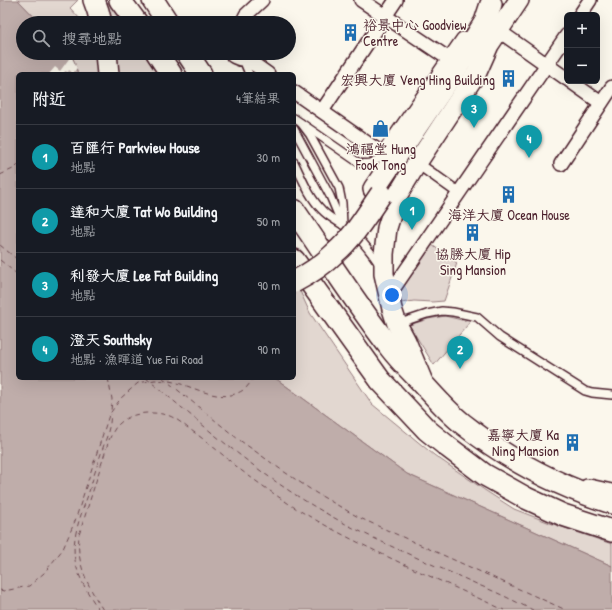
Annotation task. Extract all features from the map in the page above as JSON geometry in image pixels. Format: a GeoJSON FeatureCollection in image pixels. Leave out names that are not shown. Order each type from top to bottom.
{"type":"FeatureCollection","features":[{"type":"Feature","properties":{"kind":"main road"},"geometry":{"type":"LineString","coordinates":[[94,0],[99,16]]}},
{"type":"Feature","properties":{"kind":"main road"},"geometry":{"type":"LineString","coordinates":[[120,0],[132,16]]}},
{"type":"Feature","properties":{"kind":"main road"},"geometry":{"type":"LineString","coordinates":[[153,0],[165,16]]}},
{"type":"Feature","properties":{"kind":"main road"},"geometry":{"type":"LineString","coordinates":[[425,387],[406,341],[397,324],[392,309],[384,274],[384,254],[388,228],[397,196],[477,72],[494,38],[519,0]]}},
{"type":"Feature","properties":{"kind":"main road"},"geometry":{"type":"LineString","coordinates":[[296,270],[310,273],[336,253],[360,225],[378,192],[485,22],[492,2]]}},
{"type":"Feature","properties":{"kind":"main road"},"geometry":{"type":"LineString","coordinates":[[378,192],[466,69],[494,38]]}},
{"type":"Feature","properties":{"kind":"main road"},"geometry":{"type":"LineString","coordinates":[[107,60],[108,72]]}},
{"type":"Feature","properties":{"kind":"main road"},"geometry":{"type":"LineString","coordinates":[[162,60],[170,72]]}},
{"type":"Feature","properties":{"kind":"main road"},"geometry":{"type":"LineString","coordinates":[[192,60],[200,72]]}},
{"type":"Feature","properties":{"kind":"main road"},"geometry":{"type":"LineString","coordinates":[[296,213],[392,350],[447,410],[477,434],[538,473],[601,500],[612,503]]}},
{"type":"Feature","properties":{"kind":"main road"},"geometry":{"type":"LineString","coordinates":[[296,271],[380,380],[427,430],[485,475],[526,498],[563,515],[612,531]]}},
{"type":"Feature","properties":{"kind":"street"},"geometry":{"type":"LineString","coordinates":[[246,16],[262,0]]}},
{"type":"Feature","properties":{"kind":"street"},"geometry":{"type":"LineString","coordinates":[[361,0],[449,59]]}},
{"type":"Feature","properties":{"kind":"street"},"geometry":{"type":"LineString","coordinates":[[322,111],[396,0]]}},
{"type":"Feature","properties":{"kind":"street"},"geometry":{"type":"LineString","coordinates":[[582,12],[590,0]]}},
{"type":"Feature","properties":{"kind":"street"},"geometry":{"type":"LineString","coordinates":[[296,93],[384,154],[477,18],[492,2]]}},
{"type":"Feature","properties":{"kind":"street"},"geometry":{"type":"LineString","coordinates":[[494,38],[547,65],[564,77]]}},
{"type":"Feature","properties":{"kind":"street"},"geometry":{"type":"LineString","coordinates":[[389,295],[564,40]]}},
{"type":"Feature","properties":{"kind":"street"},"geometry":{"type":"LineString","coordinates":[[244,60],[265,72]]}},
{"type":"Feature","properties":{"kind":"street"},"geometry":{"type":"LineString","coordinates":[[574,84],[601,103]]}},
{"type":"Feature","properties":{"kind":"street"},"geometry":{"type":"LineString","coordinates":[[562,164],[612,87]]}},
{"type":"Feature","properties":{"kind":"street"},"geometry":{"type":"LineString","coordinates":[[417,163],[459,193]]}},
{"type":"Feature","properties":{"kind":"street"},"geometry":{"type":"LineString","coordinates":[[558,482],[612,491]]}},
{"type":"Feature","properties":{"kind":"lane"},"geometry":{"type":"LineString","coordinates":[[296,120],[359,162],[366,164],[372,163],[384,154]]}},
{"type":"Feature","properties":{"kind":"lane"},"geometry":{"type":"LineString","coordinates":[[301,124],[310,134],[339,188],[342,203],[343,225]]}},
{"type":"Feature","properties":{"kind":"lane"},"geometry":{"type":"LineString","coordinates":[[296,133],[343,225]]}},
{"type":"Feature","properties":{"kind":"lane"},"geometry":{"type":"LineString","coordinates":[[296,166],[313,199],[329,217],[351,231],[368,248],[384,274]]}},
{"type":"Feature","properties":{"kind":"lane"},"geometry":{"type":"LineString","coordinates":[[397,324],[427,314],[442,311],[477,316],[500,336],[585,391],[612,395]]}},
{"type":"Feature","properties":{"kind":"shaded area"},"geometry":{"type":"Polygon","coordinates":[[[0,0],[18,0],[33,16],[16,16],[16,60],[74,60],[77,72],[16,72],[16,380],[278,380],[407,474],[612,566],[612,610],[0,610],[0,0]]]}},
{"type":"Feature","properties":{"kind":"shaded area"},"geometry":{"type":"Polygon","coordinates":[[[18,0],[78,0],[70,8],[77,16],[33,16],[18,0]]]}},
{"type":"Feature","properties":{"kind":"shaded area"},"geometry":{"type":"Polygon","coordinates":[[[105,1],[109,3],[118,16],[95,16],[105,1]]]}},
{"type":"Feature","properties":{"kind":"shaded area"},"geometry":{"type":"Polygon","coordinates":[[[74,60],[150,60],[159,72],[77,72],[74,60]]]}},
{"type":"Feature","properties":{"kind":"shaded area"},"geometry":{"type":"Polygon","coordinates":[[[432,245],[457,263],[444,301],[414,301],[401,303],[399,294],[432,245]]]}},
{"type":"Feature","properties":{"kind":"shaded area"},"geometry":{"type":"Polygon","coordinates":[[[296,282],[310,313],[372,404],[434,455],[514,509],[612,544],[612,566],[407,474],[278,380],[296,380],[296,282]]]}},
{"type":"Feature","properties":{"kind":"shaded area"},"geometry":{"type":"Polygon","coordinates":[[[445,316],[470,322],[434,365],[409,325],[428,319],[445,316]]]}},
{"type":"Feature","properties":{"kind":"pier"},"geometry":{"type":"Polygon","coordinates":[[[68,60],[73,60],[77,68],[74,72],[69,70],[68,72],[51,72],[55,67],[60,71],[68,60]]]}},
{"type":"Feature","properties":{"kind":"ferry route"},"geometry":{"type":"LineString","coordinates":[[0,175],[16,167]]}},
{"type":"Feature","properties":{"kind":"ferry route"},"geometry":{"type":"LineString","coordinates":[[0,245],[16,258]]}},
{"type":"Feature","properties":{"kind":"ferry route"},"geometry":{"type":"LineString","coordinates":[[0,260],[16,273]]}},
{"type":"Feature","properties":{"kind":"ferry route"},"geometry":{"type":"LineString","coordinates":[[108,380],[112,399],[111,411]]}},
{"type":"Feature","properties":{"kind":"ferry route"},"geometry":{"type":"LineString","coordinates":[[148,380],[250,463],[294,494],[317,508],[377,540],[533,610]]}},
{"type":"Feature","properties":{"kind":"ferry route"},"geometry":{"type":"LineString","coordinates":[[0,590],[4,591],[29,586],[44,573],[63,549],[75,521],[109,415],[121,398],[138,383],[155,380],[166,381]]}},
{"type":"Feature","properties":{"kind":"ferry route"},"geometry":{"type":"LineString","coordinates":[[165,380],[238,439],[316,493],[360,518],[566,610]]}},
{"type":"Feature","properties":{"kind":"ferry route"},"geometry":{"type":"LineString","coordinates":[[169,381],[208,393],[227,395],[237,393],[246,388],[252,380]]}},
{"type":"Feature","properties":{"kind":"ferry route"},"geometry":{"type":"LineString","coordinates":[[103,610],[92,592],[81,565],[79,556],[79,535],[113,431],[119,424],[129,417],[148,413],[167,415],[178,420],[262,486],[326,526],[385,556],[504,610]]}},
{"type":"Feature","properties":{"kind":"ferry route"},"geometry":{"type":"LineString","coordinates":[[99,610],[81,580],[76,567],[74,543],[80,519],[107,436],[111,414]]}},
{"type":"Feature","properties":{"kind":"place","name":"裕景中心 Goodview Centre"},"geometry":{"type":"Point","coordinates":[350,32]}},
{"type":"Feature","properties":{"kind":"place","name":"宏興大廈 Veng Hing Building"},"geometry":{"type":"Point","coordinates":[508,79]}},
{"type":"Feature","properties":{"kind":"place","name":"鴻福堂 Hung Fook Tong"},"geometry":{"type":"Point","coordinates":[381,128]}},
{"type":"Feature","properties":{"kind":"place","name":"利發大廈 Lee Fat Building"},"geometry":{"type":"Point","coordinates":[474,128]}},
{"type":"Feature","properties":{"kind":"place","name":"澄天 Southsky"},"geometry":{"type":"Point","coordinates":[529,158]}},
{"type":"Feature","properties":{"kind":"place","name":"海洋大廈 Ocean House"},"geometry":{"type":"Point","coordinates":[509,194]}},
{"type":"Feature","properties":{"kind":"place","name":"百匯行 Parkview House"},"geometry":{"type":"Point","coordinates":[412,230]}},
{"type":"Feature","properties":{"kind":"place","name":"協勝大廈 Hip Sing Mansion"},"geometry":{"type":"Point","coordinates":[473,233]}},
{"type":"Feature","properties":{"kind":"place","name":"達和大廈 Tat Wo Building"},"geometry":{"type":"Point","coordinates":[460,369]}},
{"type":"Feature","properties":{"kind":"place","name":"嘉寧大廈 Ka Ning Mansion"},"geometry":{"type":"Point","coordinates":[572,442]}}]}
